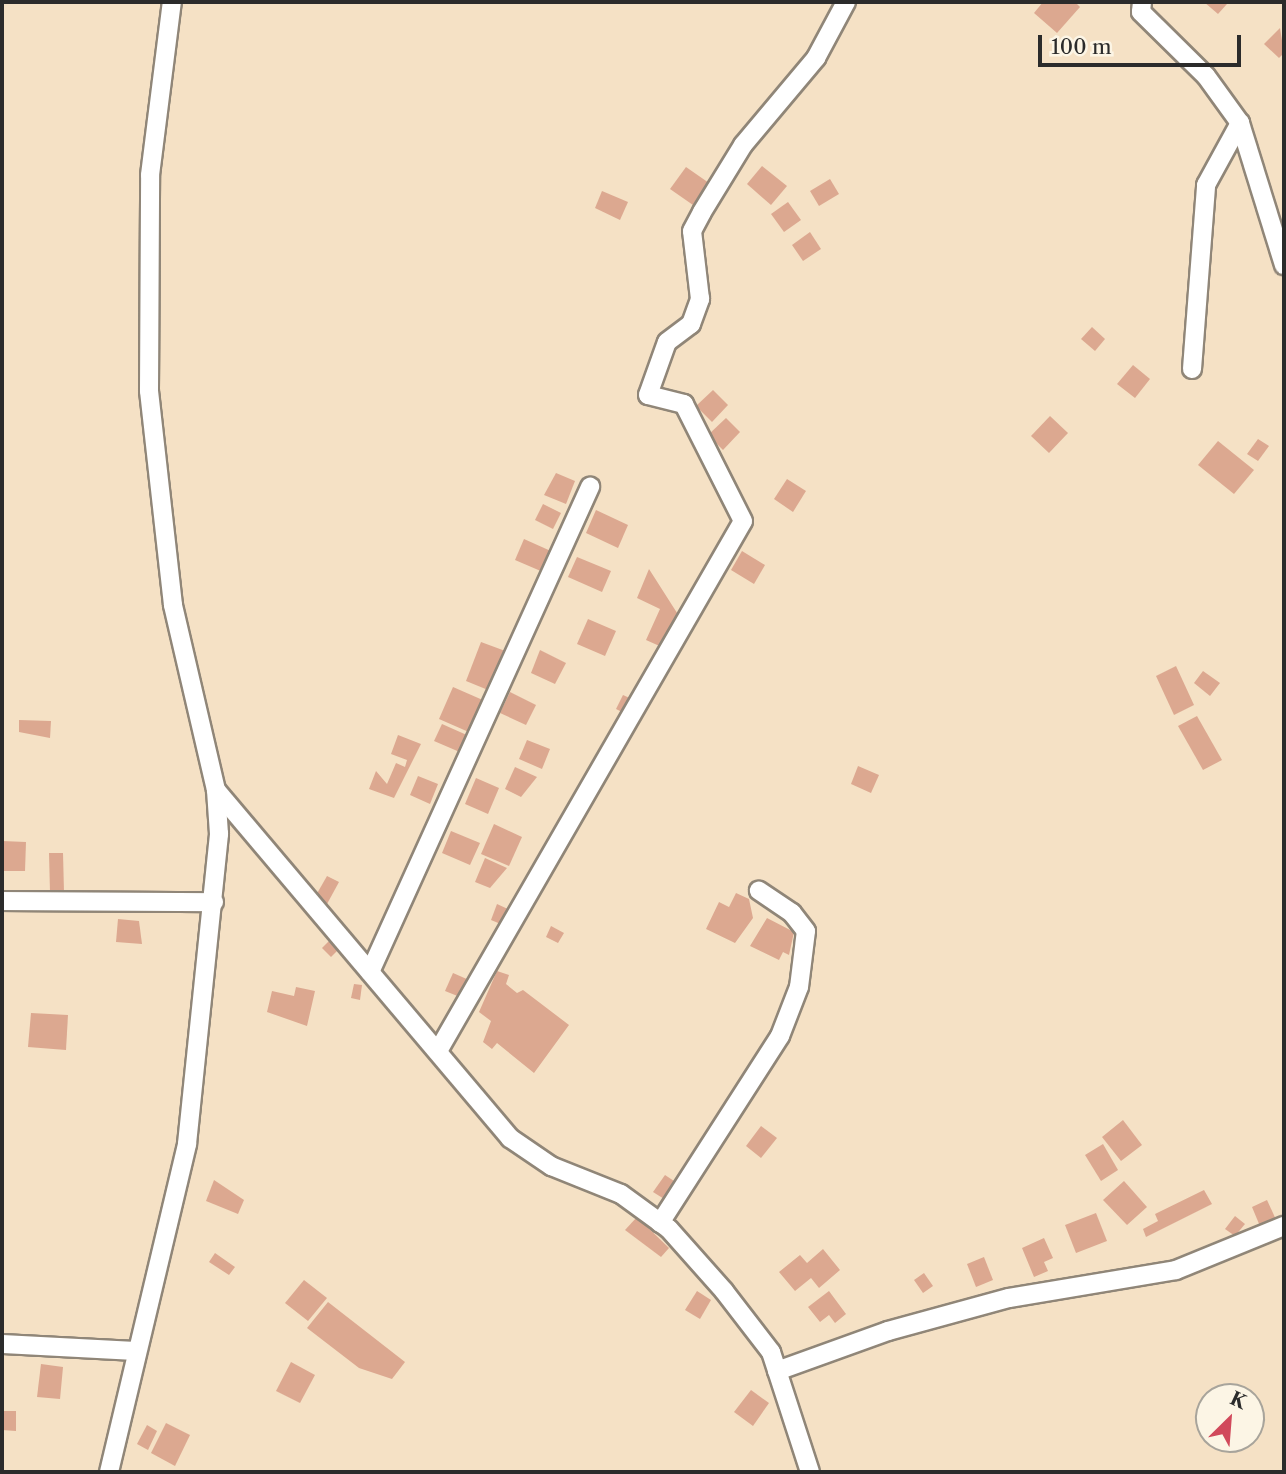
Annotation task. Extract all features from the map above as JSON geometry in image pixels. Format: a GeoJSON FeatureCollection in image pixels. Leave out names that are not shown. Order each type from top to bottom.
{"type":"FeatureCollection","features":[{"type":"Feature","properties":{"kind":"street"},"geometry":{"type":"LineString","coordinates":[[109,1472],[187,1144],[214,902],[216,790],[173,606],[149,391],[150,175],[172,2]]}},
{"type":"Feature","properties":{"kind":"street"},"geometry":{"type":"LineString","coordinates":[[438,1051],[743,521],[684,404],[648,395],[667,342],[691,324],[700,299],[692,232],[721,176],[816,58],[846,2]]}},
{"type":"Feature","properties":{"kind":"street"},"geometry":{"type":"LineString","coordinates":[[1142,2],[1141,12],[1206,76],[1240,122],[1284,265]]}},
{"type":"Feature","properties":{"kind":"street"},"geometry":{"type":"LineString","coordinates":[[1192,369],[1206,185],[1240,122]]}},
{"type":"Feature","properties":{"kind":"street"},"geometry":{"type":"LineString","coordinates":[[370,972],[590,487]]}},
{"type":"Feature","properties":{"kind":"street"},"geometry":{"type":"LineString","coordinates":[[216,790],[510,1138],[551,1166],[621,1194],[660,1223],[724,1291],[771,1352],[810,1472]]}},
{"type":"Feature","properties":{"kind":"street"},"geometry":{"type":"LineString","coordinates":[[660,1223],[780,1036],[799,987],[806,932],[792,913],[759,891]]}},
{"type":"Feature","properties":{"kind":"street"},"geometry":{"type":"LineString","coordinates":[[2,901],[214,902]]}},
{"type":"Feature","properties":{"kind":"street"},"geometry":{"type":"LineString","coordinates":[[777,1371],[888,1331],[1009,1298],[1176,1270],[1284,1226]]}},
{"type":"Feature","properties":{"kind":"street"},"geometry":{"type":"LineString","coordinates":[[2,1344],[136,1351]]}},
{"type":"Feature","properties":{"kind":"building"},"geometry":{"type":"Polygon","coordinates":[[[1043,2],[1075,2],[1080,7],[1057,33],[1034,13],[1043,2]]]}},
{"type":"Feature","properties":{"kind":"building"},"geometry":{"type":"Polygon","coordinates":[[[1204,2],[1225,2],[1227,4],[1218,14],[1204,2]]]}},
{"type":"Feature","properties":{"kind":"building"},"geometry":{"type":"Polygon","coordinates":[[[1280,28],[1284,53],[1279,58],[1264,44],[1280,28]]]}},
{"type":"Feature","properties":{"kind":"building"},"geometry":{"type":"Polygon","coordinates":[[[762,166],[787,186],[771,205],[747,184],[762,166]]]}},
{"type":"Feature","properties":{"kind":"building"},"geometry":{"type":"Polygon","coordinates":[[[686,167],[709,183],[693,205],[670,189],[686,167]]]}},
{"type":"Feature","properties":{"kind":"building"},"geometry":{"type":"Polygon","coordinates":[[[830,179],[839,194],[819,206],[810,191],[830,179]]]}},
{"type":"Feature","properties":{"kind":"building"},"geometry":{"type":"Polygon","coordinates":[[[602,191],[628,202],[620,220],[595,208],[602,191]]]}},
{"type":"Feature","properties":{"kind":"building"},"geometry":{"type":"Polygon","coordinates":[[[788,202],[801,220],[784,232],[771,214],[788,202]]]}},
{"type":"Feature","properties":{"kind":"building"},"geometry":{"type":"Polygon","coordinates":[[[810,232],[821,249],[803,261],[792,245],[810,232]]]}},
{"type":"Feature","properties":{"kind":"building"},"geometry":{"type":"Polygon","coordinates":[[[1092,327],[1105,339],[1095,351],[1081,339],[1092,327]]]}},
{"type":"Feature","properties":{"kind":"building"},"geometry":{"type":"Polygon","coordinates":[[[1133,365],[1150,379],[1135,398],[1117,384],[1133,365]]]}},
{"type":"Feature","properties":{"kind":"building"},"geometry":{"type":"Polygon","coordinates":[[[713,390],[728,405],[712,422],[696,406],[713,390]]]}},
{"type":"Feature","properties":{"kind":"building"},"geometry":{"type":"Polygon","coordinates":[[[1050,416],[1068,433],[1049,453],[1031,436],[1050,416]]]}},
{"type":"Feature","properties":{"kind":"building"},"geometry":{"type":"Polygon","coordinates":[[[726,418],[740,432],[723,450],[708,435],[726,418]]]}},
{"type":"Feature","properties":{"kind":"building"},"geometry":{"type":"Polygon","coordinates":[[[1258,439],[1269,446],[1258,461],[1247,454],[1258,439]]]}},
{"type":"Feature","properties":{"kind":"building"},"geometry":{"type":"Polygon","coordinates":[[[1218,441],[1254,470],[1234,494],[1198,465],[1218,441]]]}},
{"type":"Feature","properties":{"kind":"building"},"geometry":{"type":"Polygon","coordinates":[[[556,473],[575,481],[566,504],[544,495],[556,473]]]}},
{"type":"Feature","properties":{"kind":"building"},"geometry":{"type":"Polygon","coordinates":[[[787,479],[806,491],[793,512],[774,499],[787,479]]]}},
{"type":"Feature","properties":{"kind":"building"},"geometry":{"type":"Polygon","coordinates":[[[543,504],[561,513],[553,529],[535,520],[543,504]]]}},
{"type":"Feature","properties":{"kind":"building"},"geometry":{"type":"Polygon","coordinates":[[[596,510],[628,525],[618,548],[586,533],[596,510]]]}},
{"type":"Feature","properties":{"kind":"building"},"geometry":{"type":"Polygon","coordinates":[[[524,539],[553,552],[543,572],[515,560],[524,539]]]}},
{"type":"Feature","properties":{"kind":"building"},"geometry":{"type":"Polygon","coordinates":[[[742,551],[765,565],[754,584],[731,570],[742,551]]]}},
{"type":"Feature","properties":{"kind":"building"},"geometry":{"type":"Polygon","coordinates":[[[577,557],[611,571],[602,592],[568,577],[577,557]]]}},
{"type":"Feature","properties":{"kind":"building"},"geometry":{"type":"Polygon","coordinates":[[[649,569],[679,616],[664,648],[646,640],[660,609],[637,598],[649,569]]]}},
{"type":"Feature","properties":{"kind":"building"},"geometry":{"type":"Polygon","coordinates":[[[588,619],[616,631],[605,656],[577,644],[588,619]]]}},
{"type":"Feature","properties":{"kind":"building"},"geometry":{"type":"Polygon","coordinates":[[[481,642],[511,653],[493,692],[466,681],[481,642]]]}},
{"type":"Feature","properties":{"kind":"building"},"geometry":{"type":"Polygon","coordinates":[[[540,650],[566,663],[555,684],[531,673],[540,650]]]}},
{"type":"Feature","properties":{"kind":"building"},"geometry":{"type":"Polygon","coordinates":[[[1176,666],[1194,705],[1174,715],[1156,676],[1176,666]]]}},
{"type":"Feature","properties":{"kind":"building"},"geometry":{"type":"Polygon","coordinates":[[[1203,671],[1220,683],[1210,696],[1194,683],[1203,671]]]}},
{"type":"Feature","properties":{"kind":"building"},"geometry":{"type":"Polygon","coordinates":[[[453,687],[485,701],[471,733],[439,719],[453,687]]]}},
{"type":"Feature","properties":{"kind":"building"},"geometry":{"type":"Polygon","coordinates":[[[510,692],[536,705],[526,725],[500,713],[510,692]]]}},
{"type":"Feature","properties":{"kind":"building"},"geometry":{"type":"Polygon","coordinates":[[[623,695],[634,700],[628,715],[616,709],[623,695]]]}},
{"type":"Feature","properties":{"kind":"building"},"geometry":{"type":"Polygon","coordinates":[[[1197,716],[1222,760],[1203,770],[1178,726],[1197,716]]]}},
{"type":"Feature","properties":{"kind":"building"},"geometry":{"type":"Polygon","coordinates":[[[19,720],[51,721],[50,738],[19,732],[19,720]]]}},
{"type":"Feature","properties":{"kind":"building"},"geometry":{"type":"Polygon","coordinates":[[[442,724],[469,736],[462,753],[434,741],[442,724]]]}},
{"type":"Feature","properties":{"kind":"building"},"geometry":{"type":"Polygon","coordinates":[[[398,735],[421,744],[394,798],[369,789],[376,771],[387,784],[396,763],[405,767],[407,760],[391,754],[398,735]]]}},
{"type":"Feature","properties":{"kind":"building"},"geometry":{"type":"Polygon","coordinates":[[[527,740],[550,749],[542,769],[519,759],[527,740]]]}},
{"type":"Feature","properties":{"kind":"building"},"geometry":{"type":"Polygon","coordinates":[[[858,766],[879,775],[871,793],[851,784],[858,766]]]}},
{"type":"Feature","properties":{"kind":"building"},"geometry":{"type":"Polygon","coordinates":[[[515,767],[537,777],[521,797],[505,789],[515,767]]]}},
{"type":"Feature","properties":{"kind":"building"},"geometry":{"type":"Polygon","coordinates":[[[418,776],[438,784],[430,804],[410,795],[418,776]]]}},
{"type":"Feature","properties":{"kind":"building"},"geometry":{"type":"Polygon","coordinates":[[[476,778],[499,788],[488,814],[465,804],[476,778]]]}},
{"type":"Feature","properties":{"kind":"building"},"geometry":{"type":"Polygon","coordinates":[[[494,824],[522,837],[509,866],[481,854],[494,824]]]}},
{"type":"Feature","properties":{"kind":"building"},"geometry":{"type":"Polygon","coordinates":[[[451,831],[480,843],[470,865],[442,853],[451,831]]]}},
{"type":"Feature","properties":{"kind":"building"},"geometry":{"type":"Polygon","coordinates":[[[2,841],[26,842],[25,871],[2,871],[2,841]]]}},
{"type":"Feature","properties":{"kind":"building"},"geometry":{"type":"Polygon","coordinates":[[[49,853],[63,853],[64,892],[50,892],[49,853]]]}},
{"type":"Feature","properties":{"kind":"building"},"geometry":{"type":"Polygon","coordinates":[[[485,858],[507,868],[490,888],[475,882],[485,858]]]}},
{"type":"Feature","properties":{"kind":"building"},"geometry":{"type":"Polygon","coordinates":[[[327,876],[339,882],[327,904],[315,897],[327,876]]]}},
{"type":"Feature","properties":{"kind":"building"},"geometry":{"type":"Polygon","coordinates":[[[736,893],[749,899],[753,918],[735,943],[706,929],[719,902],[729,907],[736,893]]]}},
{"type":"Feature","properties":{"kind":"building"},"geometry":{"type":"Polygon","coordinates":[[[497,904],[510,910],[503,925],[491,920],[497,904]]]}},
{"type":"Feature","properties":{"kind":"building"},"geometry":{"type":"Polygon","coordinates":[[[767,918],[794,932],[789,955],[783,952],[779,960],[750,946],[767,918]]]}},
{"type":"Feature","properties":{"kind":"building"},"geometry":{"type":"Polygon","coordinates":[[[118,919],[139,921],[142,944],[116,942],[118,919]]]}},
{"type":"Feature","properties":{"kind":"building"},"geometry":{"type":"Polygon","coordinates":[[[551,926],[564,933],[558,943],[546,937],[551,926]]]}},
{"type":"Feature","properties":{"kind":"building"},"geometry":{"type":"Polygon","coordinates":[[[329,941],[338,950],[331,957],[322,948],[329,941]]]}},
{"type":"Feature","properties":{"kind":"building"},"geometry":{"type":"Polygon","coordinates":[[[497,971],[509,975],[506,984],[517,993],[523,990],[569,1025],[534,1073],[497,1043],[492,1049],[483,1042],[491,1021],[479,1012],[497,971]]]}},
{"type":"Feature","properties":{"kind":"building"},"geometry":{"type":"Polygon","coordinates":[[[453,973],[469,980],[460,997],[445,991],[453,973]]]}},
{"type":"Feature","properties":{"kind":"building"},"geometry":{"type":"Polygon","coordinates":[[[354,984],[362,985],[360,1000],[351,998],[354,984]]]}},
{"type":"Feature","properties":{"kind":"building"},"geometry":{"type":"Polygon","coordinates":[[[296,987],[315,991],[307,1026],[267,1012],[272,991],[294,996],[296,987]]]}},
{"type":"Feature","properties":{"kind":"building"},"geometry":{"type":"Polygon","coordinates":[[[31,1013],[68,1015],[66,1050],[28,1047],[31,1013]]]}},
{"type":"Feature","properties":{"kind":"building"},"geometry":{"type":"Polygon","coordinates":[[[1123,1120],[1142,1145],[1121,1161],[1102,1137],[1123,1120]]]}},
{"type":"Feature","properties":{"kind":"building"},"geometry":{"type":"Polygon","coordinates":[[[761,1126],[777,1138],[761,1158],[746,1146],[761,1126]]]}},
{"type":"Feature","properties":{"kind":"building"},"geometry":{"type":"Polygon","coordinates":[[[1103,1144],[1118,1170],[1101,1181],[1085,1155],[1103,1144]]]}},
{"type":"Feature","properties":{"kind":"building"},"geometry":{"type":"Polygon","coordinates":[[[665,1175],[680,1185],[669,1202],[653,1192],[665,1175]]]}},
{"type":"Feature","properties":{"kind":"building"},"geometry":{"type":"Polygon","coordinates":[[[214,1180],[244,1200],[238,1214],[206,1201],[214,1180]]]}},
{"type":"Feature","properties":{"kind":"building"},"geometry":{"type":"Polygon","coordinates":[[[1124,1181],[1147,1207],[1127,1225],[1103,1200],[1124,1181]]]}},
{"type":"Feature","properties":{"kind":"building"},"geometry":{"type":"Polygon","coordinates":[[[1204,1190],[1212,1204],[1146,1237],[1143,1229],[1158,1221],[1155,1214],[1204,1190]]]}},
{"type":"Feature","properties":{"kind":"building"},"geometry":{"type":"Polygon","coordinates":[[[1267,1200],[1278,1224],[1262,1231],[1252,1207],[1267,1200]]]}},
{"type":"Feature","properties":{"kind":"building"},"geometry":{"type":"Polygon","coordinates":[[[1096,1213],[1107,1241],[1076,1253],[1065,1225],[1096,1213]]]}},
{"type":"Feature","properties":{"kind":"building"},"geometry":{"type":"Polygon","coordinates":[[[1235,1216],[1245,1224],[1235,1236],[1225,1229],[1235,1216]]]}},
{"type":"Feature","properties":{"kind":"building"},"geometry":{"type":"Polygon","coordinates":[[[637,1217],[669,1248],[661,1257],[625,1230],[637,1217]]]}},
{"type":"Feature","properties":{"kind":"building"},"geometry":{"type":"Polygon","coordinates":[[[1044,1238],[1053,1258],[1044,1262],[1048,1271],[1034,1277],[1022,1248],[1044,1238]]]}},
{"type":"Feature","properties":{"kind":"building"},"geometry":{"type":"Polygon","coordinates":[[[823,1249],[840,1270],[819,1288],[811,1278],[795,1291],[779,1272],[800,1255],[807,1263],[823,1249]]]}},
{"type":"Feature","properties":{"kind":"building"},"geometry":{"type":"Polygon","coordinates":[[[215,1253],[235,1267],[229,1275],[209,1262],[215,1253]]]}},
{"type":"Feature","properties":{"kind":"building"},"geometry":{"type":"Polygon","coordinates":[[[984,1257],[993,1280],[976,1287],[967,1264],[984,1257]]]}},
{"type":"Feature","properties":{"kind":"building"},"geometry":{"type":"Polygon","coordinates":[[[924,1273],[933,1286],[923,1293],[914,1280],[924,1273]]]}},
{"type":"Feature","properties":{"kind":"building"},"geometry":{"type":"Polygon","coordinates":[[[304,1280],[327,1298],[308,1321],[285,1303],[304,1280]]]}},
{"type":"Feature","properties":{"kind":"building"},"geometry":{"type":"Polygon","coordinates":[[[697,1291],[711,1300],[700,1319],[685,1310],[697,1291]]]}},
{"type":"Feature","properties":{"kind":"building"},"geometry":{"type":"Polygon","coordinates":[[[829,1291],[846,1314],[835,1323],[829,1315],[820,1322],[808,1307],[829,1291]]]}},
{"type":"Feature","properties":{"kind":"building"},"geometry":{"type":"Polygon","coordinates":[[[328,1302],[405,1362],[392,1379],[359,1368],[307,1328],[328,1302]]]}},
{"type":"Feature","properties":{"kind":"building"},"geometry":{"type":"Polygon","coordinates":[[[291,1362],[315,1375],[300,1403],[276,1391],[291,1362]]]}},
{"type":"Feature","properties":{"kind":"building"},"geometry":{"type":"Polygon","coordinates":[[[41,1364],[63,1367],[60,1399],[37,1397],[41,1364]]]}},
{"type":"Feature","properties":{"kind":"building"},"geometry":{"type":"Polygon","coordinates":[[[751,1390],[769,1403],[753,1426],[734,1412],[751,1390]]]}},
{"type":"Feature","properties":{"kind":"building"},"geometry":{"type":"Polygon","coordinates":[[[2,1411],[16,1411],[16,1431],[2,1430],[2,1411]]]}},
{"type":"Feature","properties":{"kind":"building"},"geometry":{"type":"Polygon","coordinates":[[[166,1423],[190,1435],[175,1466],[151,1453],[166,1423]]]}},
{"type":"Feature","properties":{"kind":"building"},"geometry":{"type":"Polygon","coordinates":[[[147,1425],[157,1431],[148,1450],[137,1444],[147,1425]]]}}]}
